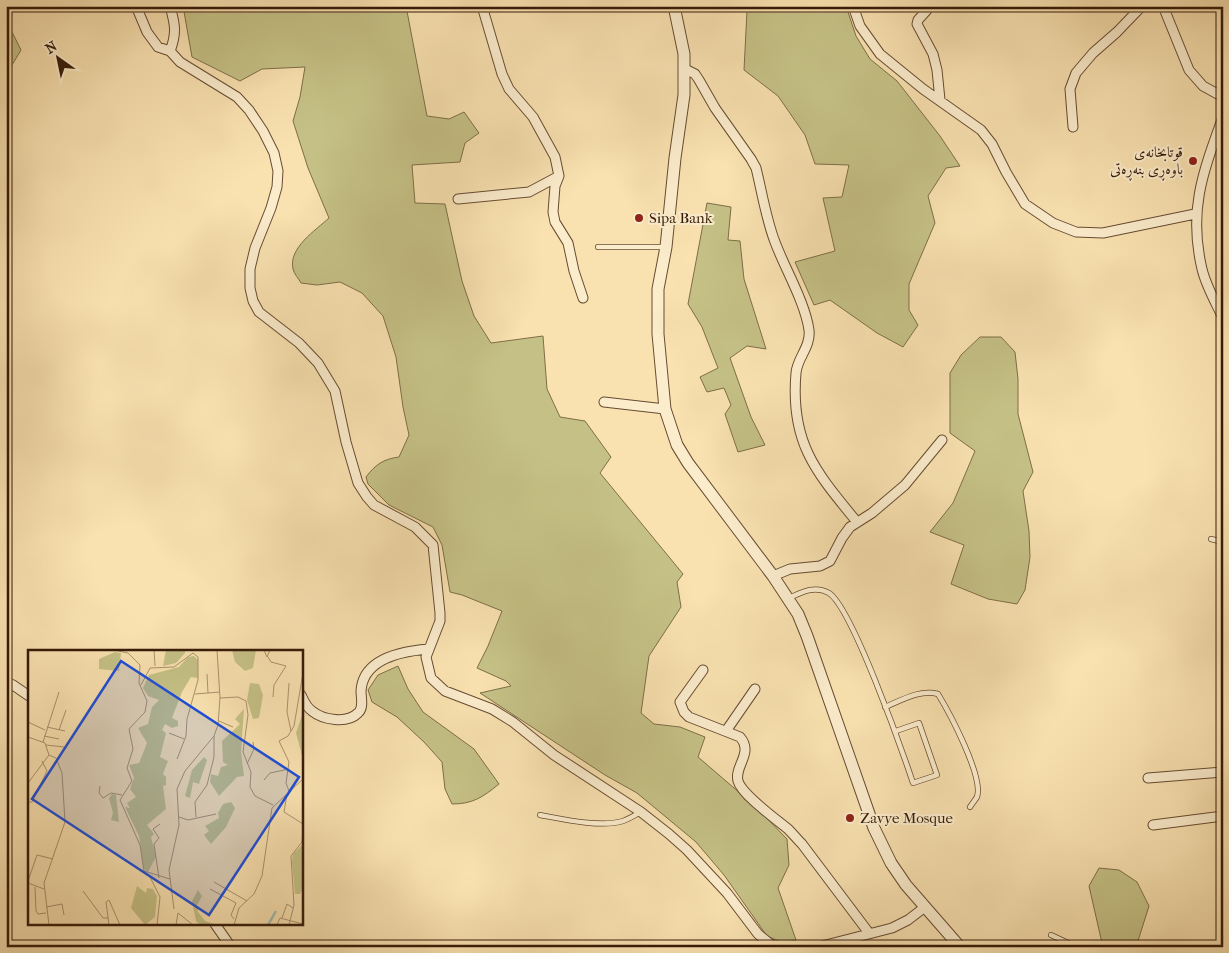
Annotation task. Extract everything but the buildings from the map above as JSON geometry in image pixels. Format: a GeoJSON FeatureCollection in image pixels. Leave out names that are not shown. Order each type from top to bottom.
{"type":"FeatureCollection","features":[{"type":"Feature","properties":{"kind":"street"},"geometry":{"type":"LineString","coordinates":[[136,6],[147,32],[158,47],[170,50],[180,62],[238,97],[263,131],[274,153],[278,171],[277,187],[271,208],[254,248],[250,269],[250,288],[253,301],[260,312],[299,343],[318,363],[335,391],[346,442],[358,483],[367,497],[374,505],[415,527],[433,545],[440,621],[426,657],[431,678],[445,691],[492,709],[513,722],[554,755],[641,812],[670,834],[727,893],[758,934],[774,947]]}},
{"type":"Feature","properties":{"kind":"street"},"geometry":{"type":"LineString","coordinates":[[170,6],[175,37],[170,50]]}},
{"type":"Feature","properties":{"kind":"street"},"geometry":{"type":"LineString","coordinates":[[482,6],[502,74],[509,89],[533,117],[555,157],[559,176],[555,186],[553,212],[555,222],[568,243],[574,271],[583,298]]}},
{"type":"Feature","properties":{"kind":"street"},"geometry":{"type":"LineString","coordinates":[[674,6],[680,31],[685,69],[684,95],[674,158],[666,247],[658,289],[658,334],[665,409],[678,445],[688,463],[773,576],[798,614],[874,828],[891,862],[906,884],[960,947]]}},
{"type":"Feature","properties":{"kind":"street"},"geometry":{"type":"LineString","coordinates":[[853,6],[860,26],[880,54],[981,130],[992,144],[1025,204],[1053,223],[1076,232],[1103,232],[1196,214]]}},
{"type":"Feature","properties":{"kind":"street"},"geometry":{"type":"LineString","coordinates":[[927,6],[928,10],[918,20],[917,24],[933,54],[937,70],[940,100]]}},
{"type":"Feature","properties":{"kind":"street"},"geometry":{"type":"LineString","coordinates":[[1073,127],[1070,90],[1076,73],[1093,53],[1118,32],[1142,6]]}},
{"type":"Feature","properties":{"kind":"street"},"geometry":{"type":"LineString","coordinates":[[1163,6],[1189,70],[1203,86],[1223,96]]}},
{"type":"Feature","properties":{"kind":"street"},"geometry":{"type":"LineString","coordinates":[[685,69],[695,74],[700,80],[715,108],[756,168],[774,240],[804,311],[809,330],[808,346],[796,369],[794,395],[804,448],[812,464],[857,522]]}},
{"type":"Feature","properties":{"kind":"street"},"geometry":{"type":"LineString","coordinates":[[1223,117],[1202,180],[1196,214],[1196,238],[1202,271],[1223,318]]}},
{"type":"Feature","properties":{"kind":"street"},"geometry":{"type":"LineString","coordinates":[[458,199],[528,192],[559,176]]}},
{"type":"Feature","properties":{"kind":"street"},"geometry":{"type":"LineString","coordinates":[[604,402],[665,409]]}},
{"type":"Feature","properties":{"kind":"street"},"geometry":{"type":"LineString","coordinates":[[773,576],[790,570],[820,566],[830,561],[842,538],[857,522],[872,513],[906,485],[942,440]]}},
{"type":"Feature","properties":{"kind":"street"},"geometry":{"type":"LineString","coordinates":[[302,697],[305,704],[320,716],[336,719],[352,717],[360,712],[362,706],[363,680],[367,671],[389,656],[414,650],[429,649]]}},
{"type":"Feature","properties":{"kind":"street"},"geometry":{"type":"LineString","coordinates":[[703,670],[680,702],[680,706],[689,717],[740,737],[745,748],[738,782],[753,800],[791,832],[802,844],[869,933]]}},
{"type":"Feature","properties":{"kind":"street"},"geometry":{"type":"LineString","coordinates":[[6,682],[14,685],[28,695]]}},
{"type":"Feature","properties":{"kind":"street"},"geometry":{"type":"LineString","coordinates":[[726,731],[755,689]]}},
{"type":"Feature","properties":{"kind":"street"},"geometry":{"type":"LineString","coordinates":[[1148,778],[1223,772]]}},
{"type":"Feature","properties":{"kind":"street"},"geometry":{"type":"LineString","coordinates":[[1153,825],[1223,816]]}},
{"type":"Feature","properties":{"kind":"street"},"geometry":{"type":"LineString","coordinates":[[818,947],[892,928],[908,920],[925,907]]}},
{"type":"Feature","properties":{"kind":"street"},"geometry":{"type":"LineString","coordinates":[[216,926],[231,947]]}},
{"type":"Feature","properties":{"kind":"street"},"geometry":{"type":"LineString","coordinates":[[6,936],[8,947]]}},
{"type":"Feature","properties":{"kind":"lane"},"geometry":{"type":"LineString","coordinates":[[598,247],[666,247]]}},
{"type":"Feature","properties":{"kind":"lane"},"geometry":{"type":"LineString","coordinates":[[1211,539],[1223,542]]}},
{"type":"Feature","properties":{"kind":"lane"},"geometry":{"type":"LineString","coordinates":[[788,598],[808,589],[820,589],[831,594],[854,633],[866,659],[896,731],[913,783],[936,775],[920,723],[896,731]]}},
{"type":"Feature","properties":{"kind":"lane"},"geometry":{"type":"LineString","coordinates":[[885,707],[928,691],[938,694],[947,709],[974,771],[978,788],[977,796],[970,807]]}},
{"type":"Feature","properties":{"kind":"lane"},"geometry":{"type":"LineString","coordinates":[[540,815],[565,820],[613,822],[623,821],[641,812]]}},
{"type":"Feature","properties":{"kind":"lane"},"geometry":{"type":"LineString","coordinates":[[1051,935],[1077,947]]}},
{"type":"Feature","properties":{"kind":"shaded area"},"geometry":{"type":"Polygon","coordinates":[[[183,6],[406,6],[427,116],[449,119],[464,112],[479,133],[465,143],[460,162],[412,165],[415,203],[445,204],[462,281],[474,316],[491,343],[543,336],[547,389],[560,417],[585,421],[611,457],[600,473],[683,574],[677,582],[681,607],[649,656],[641,713],[654,724],[680,727],[705,737],[698,757],[755,806],[787,839],[789,865],[778,888],[796,940],[783,943],[767,936],[724,875],[696,842],[637,793],[605,775],[480,693],[511,686],[506,681],[477,668],[502,611],[450,592],[442,545],[433,527],[389,505],[368,484],[366,477],[380,463],[399,457],[409,435],[396,357],[383,316],[362,293],[340,282],[317,285],[301,283],[294,273],[293,261],[299,247],[304,240],[329,218],[308,168],[293,121],[300,97],[305,67],[262,69],[240,81],[192,57],[183,6]]]}},
{"type":"Feature","properties":{"kind":"shaded area"},"geometry":{"type":"Polygon","coordinates":[[[751,6],[846,6],[856,36],[870,59],[897,81],[940,136],[960,166],[946,168],[928,196],[935,223],[909,284],[909,310],[918,325],[903,347],[877,333],[830,300],[814,305],[795,262],[835,251],[823,198],[842,197],[849,165],[815,164],[805,135],[778,96],[744,70],[747,11],[751,6]]]}},
{"type":"Feature","properties":{"kind":"shaded area"},"geometry":{"type":"Polygon","coordinates":[[[6,20],[21,50],[12,65],[6,68],[6,20]]]}},
{"type":"Feature","properties":{"kind":"shaded area"},"geometry":{"type":"Polygon","coordinates":[[[707,203],[731,207],[728,240],[740,241],[744,279],[766,349],[747,346],[730,358],[751,417],[765,445],[738,452],[725,414],[731,405],[724,388],[707,392],[700,377],[718,368],[702,327],[688,304],[707,203]]]}},
{"type":"Feature","properties":{"kind":"shaded area"},"geometry":{"type":"Polygon","coordinates":[[[980,337],[1001,337],[1015,352],[1018,379],[1018,414],[1033,472],[1023,491],[1029,531],[1030,557],[1025,590],[1017,604],[988,599],[951,584],[964,545],[930,532],[953,503],[975,451],[950,433],[950,373],[961,355],[980,337]]]}},
{"type":"Feature","properties":{"kind":"shaded area"},"geometry":{"type":"Polygon","coordinates":[[[398,666],[408,689],[423,712],[474,749],[499,784],[488,793],[466,803],[452,804],[445,789],[442,762],[397,717],[372,702],[368,690],[378,675],[398,666]]]}},
{"type":"Feature","properties":{"kind":"shaded area"},"geometry":{"type":"Polygon","coordinates":[[[1099,868],[1119,870],[1137,882],[1149,906],[1137,944],[1138,947],[1104,947],[1102,943],[1089,886],[1099,868]]]}},
{"type":"Feature","properties":{"kind":"place","name":"قوتابخانەی باوەڕی بنەڕەتی"},"geometry":{"type":"Point","coordinates":[1193,161]}},
{"type":"Feature","properties":{"kind":"place","name":"Sipa Bank"},"geometry":{"type":"Point","coordinates":[639,218]}},
{"type":"Feature","properties":{"kind":"place","name":"Zavye Mosque"},"geometry":{"type":"Point","coordinates":[850,818]}}]}
